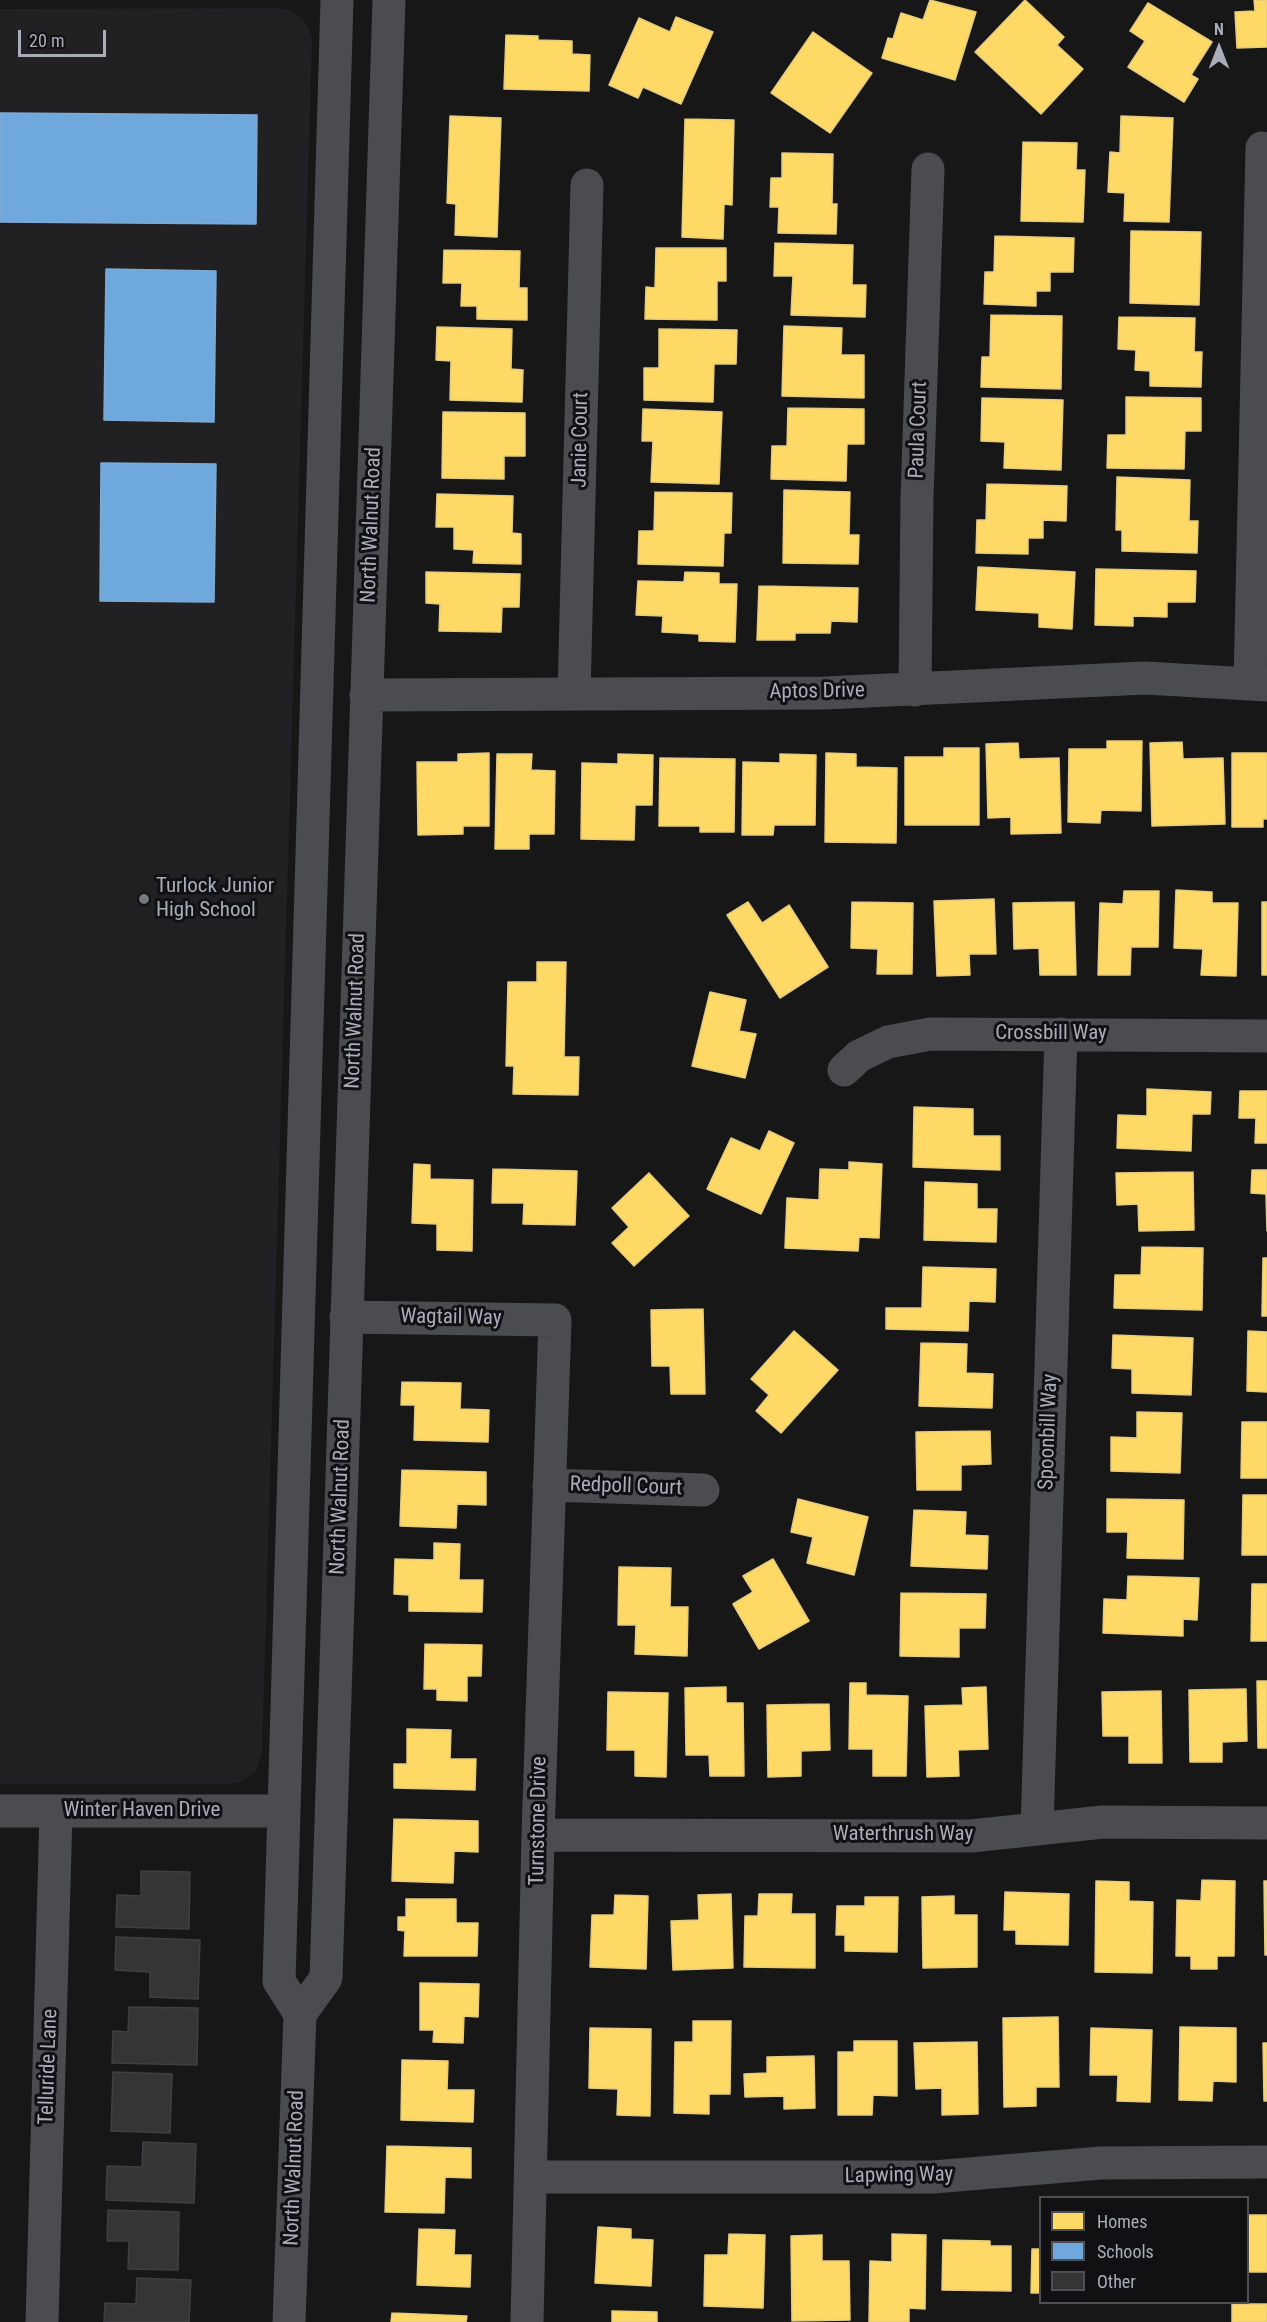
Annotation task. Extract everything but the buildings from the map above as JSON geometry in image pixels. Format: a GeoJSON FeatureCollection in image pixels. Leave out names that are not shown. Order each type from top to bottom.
{"type":"FeatureCollection","features":[{"type":"Feature","properties":{"kind":"street"},"geometry":{"type":"LineString","coordinates":[[300,2014],[279,1981],[337,0]]}},
{"type":"Feature","properties":{"kind":"street","name":"North Walnut Road"},"geometry":{"type":"LineString","coordinates":[[289,2322],[300,2014],[326,1978],[389,0]]}},
{"type":"Feature","properties":{"kind":"street"},"geometry":{"type":"LineString","coordinates":[[1259,685],[1262,148]]}},
{"type":"Feature","properties":{"kind":"street","name":"Paula Court"},"geometry":{"type":"LineString","coordinates":[[915,690],[917,498],[928,169]]}},
{"type":"Feature","properties":{"kind":"street","name":"Janie Court"},"geometry":{"type":"LineString","coordinates":[[574,694],[587,185]]}},
{"type":"Feature","properties":{"kind":"street","name":"Aptos Drive"},"geometry":{"type":"LineString","coordinates":[[366,695],[915,690],[1109,679],[1259,685]]}},
{"type":"Feature","properties":{"kind":"street","name":"Crossbill Way"},"geometry":{"type":"LineString","coordinates":[[844,1070],[872,1048],[930,1034],[1267,1036]]}},
{"type":"Feature","properties":{"kind":"street","name":"Spoonbill Way"},"geometry":{"type":"LineString","coordinates":[[1036,1829],[1061,1034]]}},
{"type":"Feature","properties":{"kind":"street","name":"Wagtail Way"},"geometry":{"type":"LineString","coordinates":[[346,1317],[555,1320]]}},
{"type":"Feature","properties":{"kind":"street","name":"Turnstone Drive"},"geometry":{"type":"LineString","coordinates":[[527,2322],[538,1835],[555,1320]]}},
{"type":"Feature","properties":{"kind":"street","name":"Redpoll Court"},"geometry":{"type":"LineString","coordinates":[[549,1485],[703,1490]]}},
{"type":"Feature","properties":{"kind":"street","name":"Winter Haven Drive"},"geometry":{"type":"LineString","coordinates":[[0,1811],[283,1811]]}},
{"type":"Feature","properties":{"kind":"street","name":"Telluride Lane"},"geometry":{"type":"LineString","coordinates":[[42,2322],[56,1812]]}},
{"type":"Feature","properties":{"kind":"street","name":"Waterthrush Way"},"geometry":{"type":"LineString","coordinates":[[538,1835],[971,1836],[1134,1821],[1267,1823]]}},
{"type":"Feature","properties":{"kind":"street","name":"Lapwing Way"},"geometry":{"type":"LineString","coordinates":[[531,2177],[933,2177],[1101,2163],[1267,2162]]}},
{"type":"Feature","properties":{"kind":"shaded area","name":"Turlock Junior High School"},"geometry":{"type":"Polygon","coordinates":[[[277,8],[289,10],[301,17],[308,26],[312,40],[262,1753],[256,1771],[240,1782],[231,1784],[0,1784],[0,9],[277,8]]]}},
{"type":"Feature","properties":{"kind":"place","name":"Turlock Junior High School"},"geometry":{"type":"Point","coordinates":[144,899]}}]}
